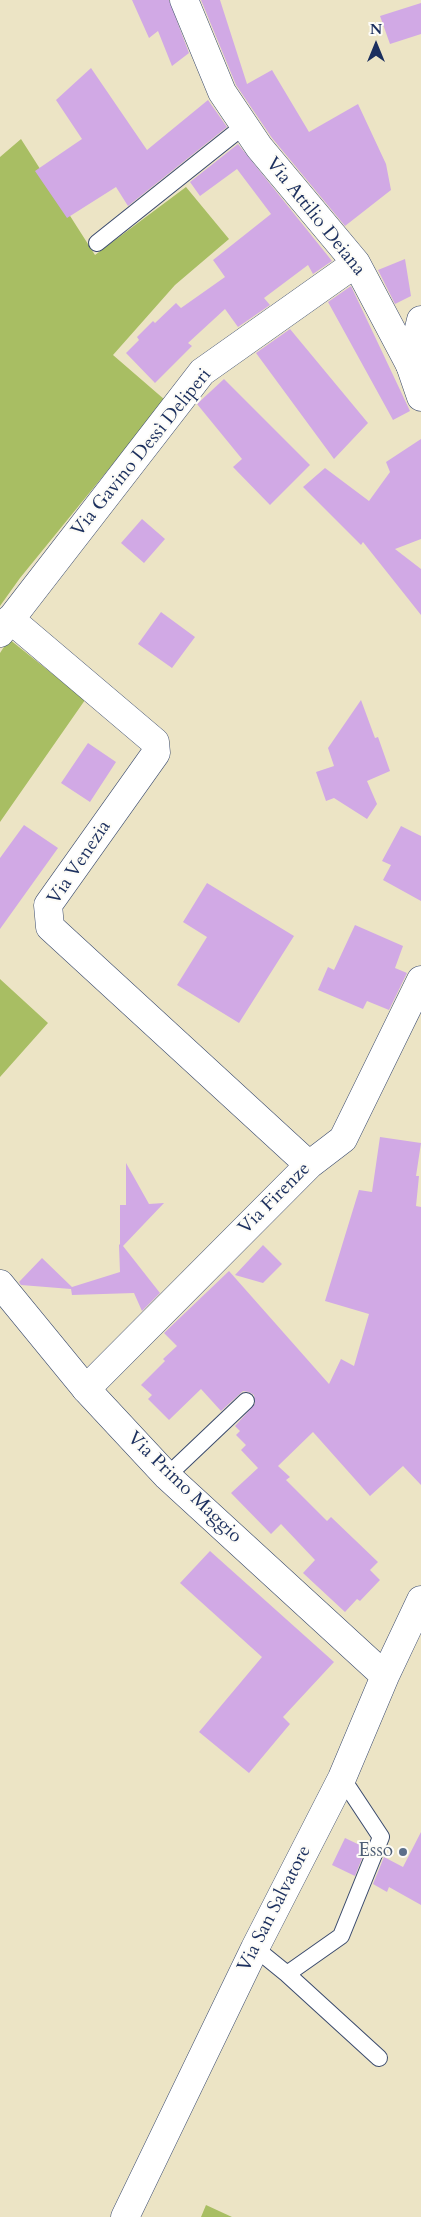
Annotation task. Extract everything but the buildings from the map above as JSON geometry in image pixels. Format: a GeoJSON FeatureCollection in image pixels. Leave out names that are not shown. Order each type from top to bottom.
{"type":"FeatureCollection","features":[{"type":"Feature","properties":{"kind":"street","name":"Via Attilio Deiana"},"geometry":{"type":"LineString","coordinates":[[184,0],[222,92],[259,147],[356,263],[410,365],[421,397]]}},
{"type":"Feature","properties":{"kind":"street","name":"Via Gavino Dessì Deliperi"},"geometry":{"type":"LineString","coordinates":[[5,626],[202,372],[356,263]]}},
{"type":"Feature","properties":{"kind":"street"},"geometry":{"type":"LineString","coordinates":[[410,365],[421,320]]}},
{"type":"Feature","properties":{"kind":"street","name":"Via Venezia"},"geometry":{"type":"LineString","coordinates":[[5,626],[155,742],[156,753],[48,906],[50,927],[309,1165]]}},
{"type":"Feature","properties":{"kind":"street","name":"Via Firenze"},"geometry":{"type":"LineString","coordinates":[[86,1389],[309,1165],[343,1139],[421,980]]}},
{"type":"Feature","properties":{"kind":"street","name":"Via Primo Maggio"},"geometry":{"type":"LineString","coordinates":[[0,1284],[86,1389],[167,1476],[384,1676]]}},
{"type":"Feature","properties":{"kind":"street","name":"Via San Salvatore"},"geometry":{"type":"LineString","coordinates":[[125,2217],[255,1948],[342,1778],[384,1676],[421,1600]]}},
{"type":"Feature","properties":{"kind":"lane"},"geometry":{"type":"LineString","coordinates":[[97,243],[244,126]]}},
{"type":"Feature","properties":{"kind":"lane"},"geometry":{"type":"LineString","coordinates":[[167,1476],[246,1400]]}},
{"type":"Feature","properties":{"kind":"lane"},"geometry":{"type":"LineString","coordinates":[[287,1974],[341,1936],[381,1836],[342,1778]]}},
{"type":"Feature","properties":{"kind":"lane"},"geometry":{"type":"LineString","coordinates":[[255,1948],[287,1974],[379,2058]]}},
{"type":"Feature","properties":{"kind":"green space"},"geometry":{"type":"Polygon","coordinates":[[[21,139],[95,255],[186,187],[229,239],[175,285],[113,355],[165,400],[20,578],[0,606],[0,157],[21,139]]]}},
{"type":"Feature","properties":{"kind":"green space"},"geometry":{"type":"Polygon","coordinates":[[[9,639],[85,700],[0,822],[0,653],[9,639]]]}},
{"type":"Feature","properties":{"kind":"green space"},"geometry":{"type":"Polygon","coordinates":[[[0,979],[48,1023],[0,1077],[0,979]]]}},
{"type":"Feature","properties":{"kind":"green space"},"geometry":{"type":"Polygon","coordinates":[[[206,2205],[232,2217],[201,2217],[206,2205]]]}},
{"type":"Feature","properties":{"kind":"place","name":"Esso"},"geometry":{"type":"Point","coordinates":[403,1852]}}]}
